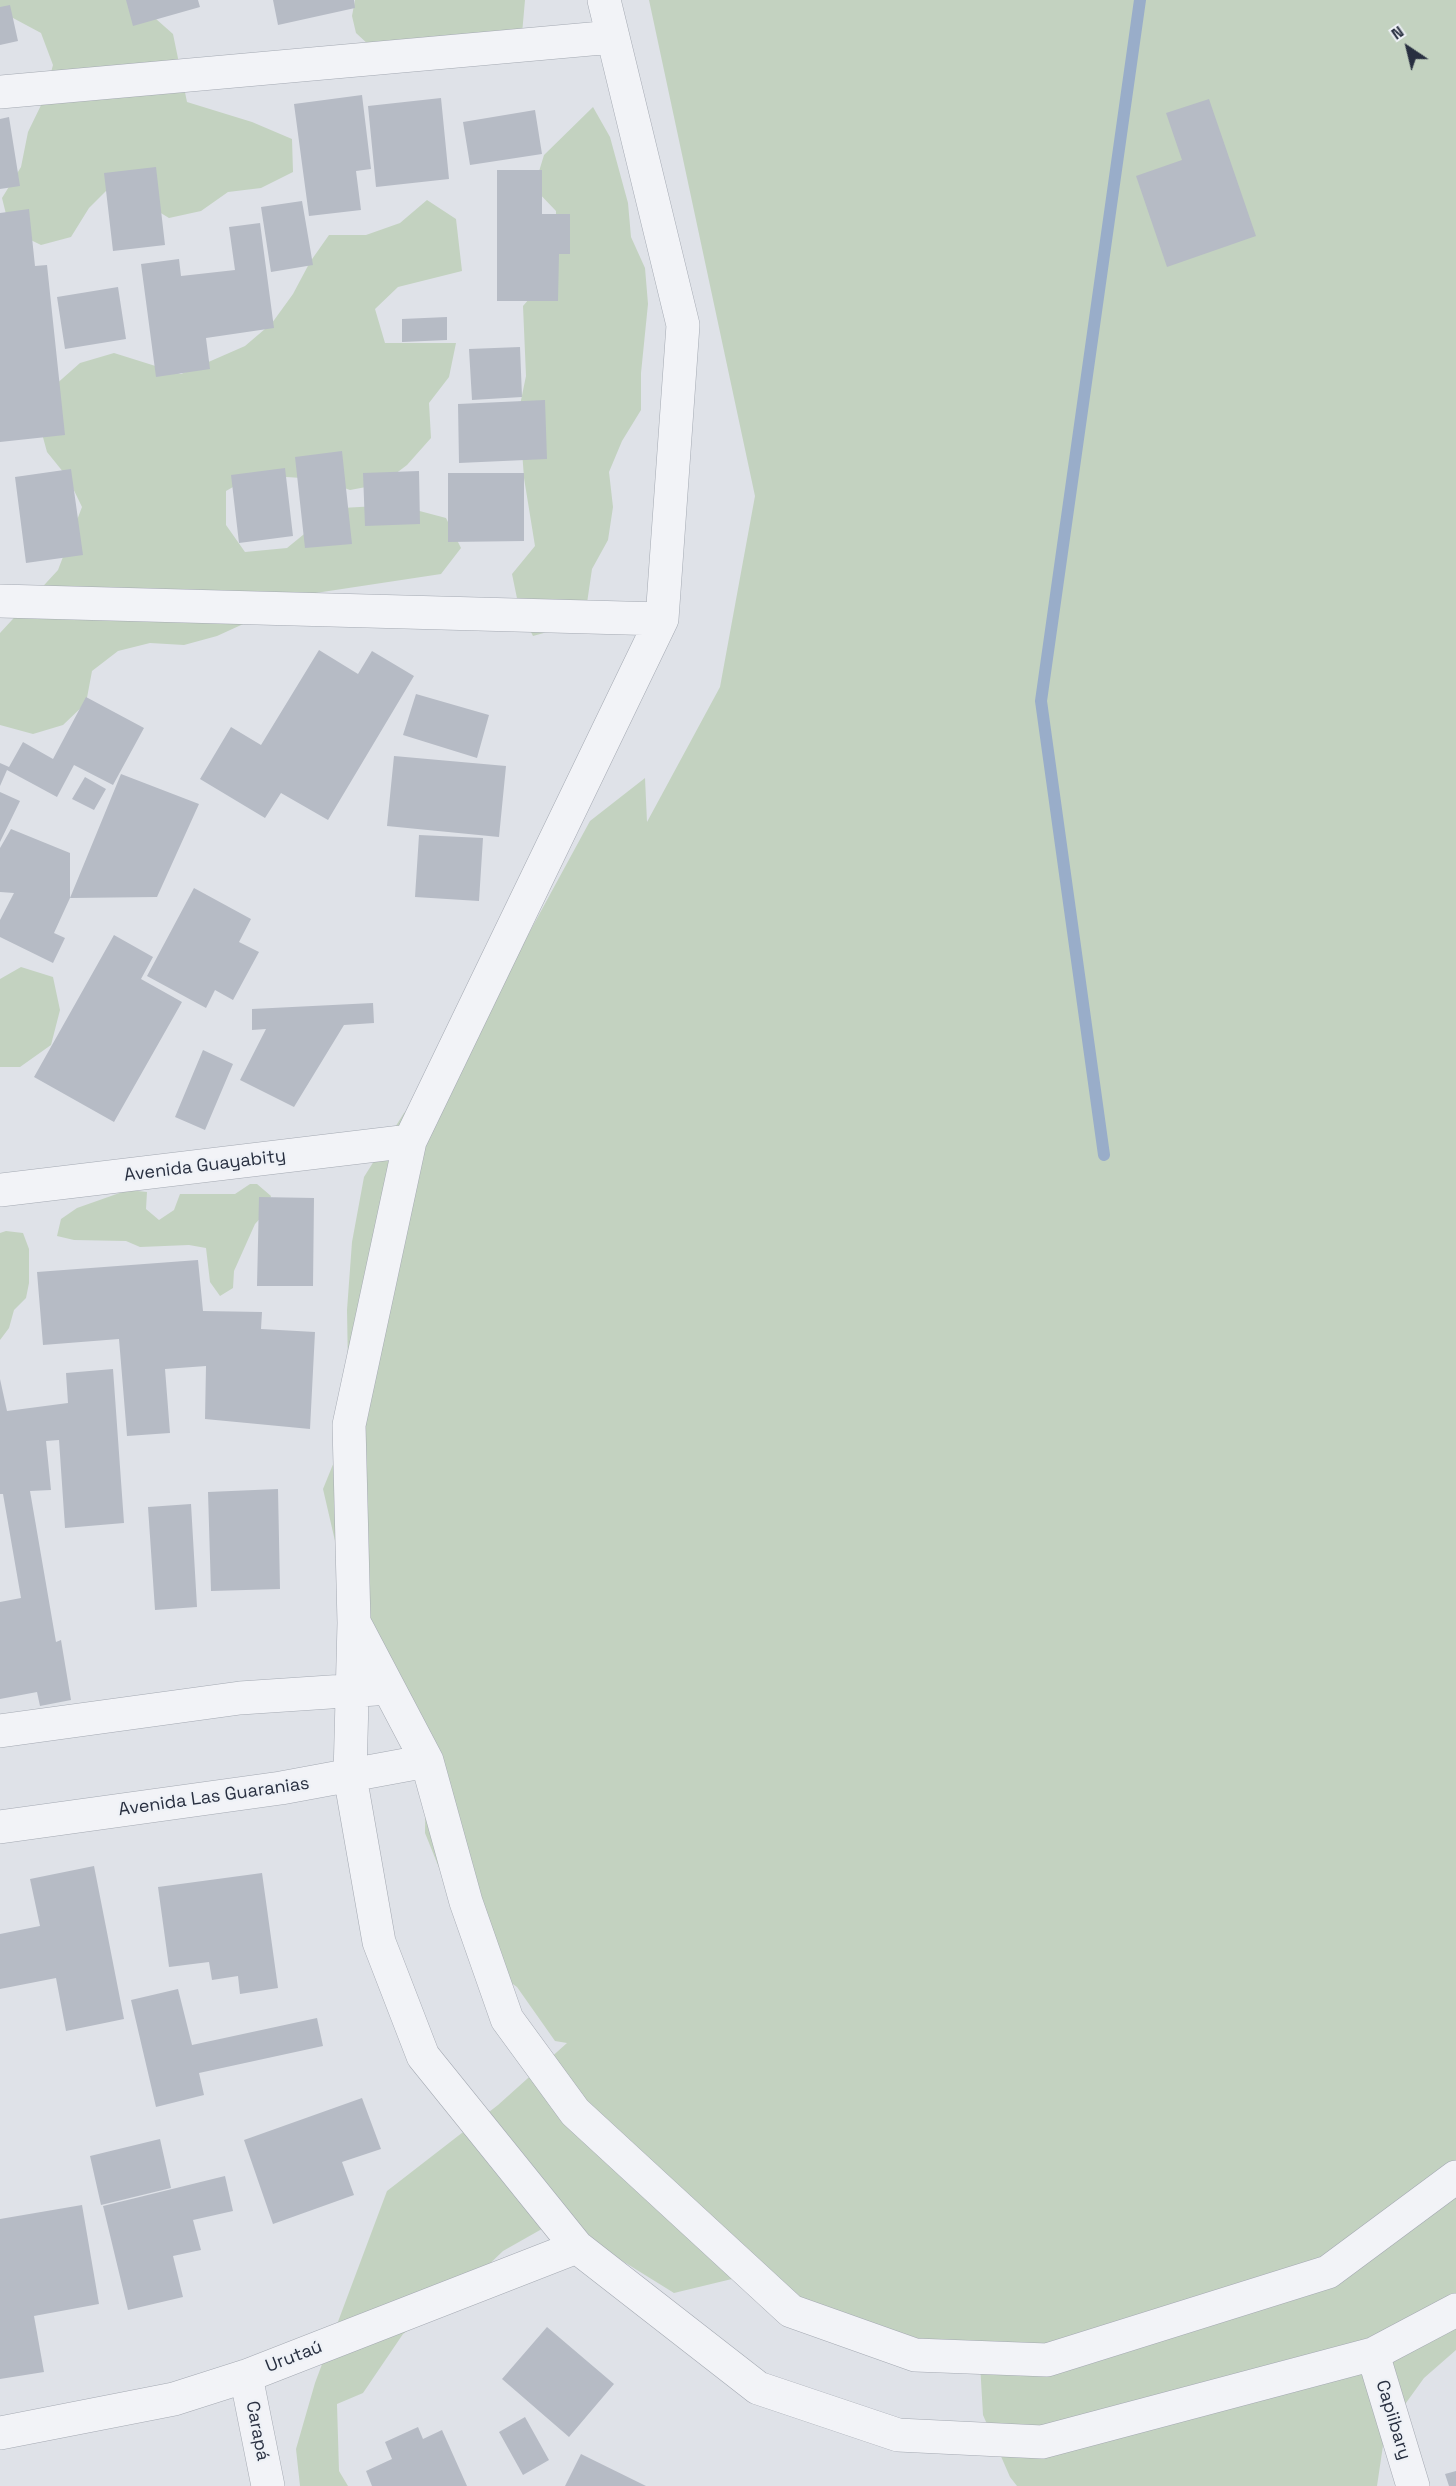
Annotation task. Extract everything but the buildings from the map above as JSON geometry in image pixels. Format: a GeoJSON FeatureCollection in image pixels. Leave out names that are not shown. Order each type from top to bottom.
{"type":"FeatureCollection","features":[{"type":"Feature","properties":{"kind":"street"},"geometry":{"type":"LineString","coordinates":[[604,0],[683,325],[662,620],[410,1142],[349,1425],[354,1623],[350,1776],[380,1942],[423,2056],[577,2247],[759,2388],[898,2435],[1042,2442],[1373,2354],[1456,2310]]}},
{"type":"Feature","properties":{"kind":"street"},"geometry":{"type":"LineString","coordinates":[[0,92],[613,37]]}},
{"type":"Feature","properties":{"kind":"street"},"geometry":{"type":"LineString","coordinates":[[0,601],[662,620]]}},
{"type":"Feature","properties":{"kind":"street","name":"Avenida Guayabity"},"geometry":{"type":"LineString","coordinates":[[0,1190],[410,1142]]}},
{"type":"Feature","properties":{"kind":"street"},"geometry":{"type":"LineString","coordinates":[[354,1623],[426,1761],[466,1902],[507,2019],[575,2112],[791,2311],[915,2355],[1047,2360],[1328,2272],[1456,2177]]}},
{"type":"Feature","properties":{"kind":"street"},"geometry":{"type":"LineString","coordinates":[[0,1731],[240,1698],[386,1688]]}},
{"type":"Feature","properties":{"kind":"street","name":"Avenida Las Guaranias"},"geometry":{"type":"LineString","coordinates":[[0,1827],[281,1788],[426,1761]]}},
{"type":"Feature","properties":{"kind":"street","name":"Urutaú"},"geometry":{"type":"LineString","coordinates":[[0,2433],[174,2399],[246,2376],[577,2247]]}},
{"type":"Feature","properties":{"kind":"street","name":"Capiibary"},"geometry":{"type":"LineString","coordinates":[[1373,2354],[1413,2486]]}},
{"type":"Feature","properties":{"kind":"street","name":"Carapá"},"geometry":{"type":"LineString","coordinates":[[246,2376],[268,2486]]}},
{"type":"Feature","properties":{"kind":"green space"},"geometry":{"type":"Polygon","coordinates":[[[0,0],[126,0],[147,11],[173,34],[187,102],[252,122],[292,139],[293,172],[261,188],[228,192],[201,211],[169,218],[113,184],[89,208],[71,237],[41,245],[10,230],[2,198],[21,167],[28,132],[44,99],[53,65],[41,33],[13,18],[0,14],[0,0]]]}},
{"type":"Feature","properties":{"kind":"green space"},"geometry":{"type":"Polygon","coordinates":[[[355,0],[525,0],[522,34],[369,45],[356,33],[352,16],[355,0]]]}},
{"type":"Feature","properties":{"kind":"green space"},"geometry":{"type":"Polygon","coordinates":[[[649,0],[1456,0],[1456,2350],[1424,2378],[1385,2432],[1377,2486],[1017,2486],[1010,2477],[983,2415],[979,2346],[915,2355],[736,2278],[674,2293],[616,2257],[563,2217],[503,2251],[454,2298],[403,2334],[363,2393],[337,2404],[339,2471],[348,2486],[300,2486],[296,2449],[315,2383],[387,2191],[498,2105],[567,2043],[555,2041],[517,1987],[475,1957],[425,1833],[426,1761],[354,1623],[323,1489],[349,1425],[347,1310],[352,1242],[364,1177],[404,1113],[455,1069],[590,821],[645,778],[647,822],[720,687],[755,496],[649,0]]]}},
{"type":"Feature","properties":{"kind":"green space"},"geometry":{"type":"Polygon","coordinates":[[[593,107],[610,137],[628,203],[631,237],[645,268],[648,304],[641,373],[641,410],[622,441],[609,472],[613,507],[608,540],[592,569],[587,603],[565,627],[533,636],[519,608],[512,574],[535,546],[524,478],[519,410],[526,376],[523,306],[547,278],[556,245],[556,211],[534,188],[544,155],[593,107]]]}},
{"type":"Feature","properties":{"kind":"green space"},"geometry":{"type":"Polygon","coordinates":[[[427,200],[456,219],[462,271],[398,287],[375,309],[385,343],[456,343],[449,377],[429,403],[431,438],[407,465],[382,484],[350,490],[318,479],[254,475],[226,491],[226,525],[245,552],[287,548],[314,526],[342,508],[377,506],[412,509],[446,518],[461,548],[441,574],[309,594],[217,636],[184,645],[150,643],[118,651],[92,671],[86,703],[63,725],[33,734],[0,725],[0,633],[58,570],[82,507],[68,478],[47,452],[38,419],[54,386],[80,363],[114,353],[181,374],[245,346],[272,323],[293,294],[310,262],[329,235],[366,235],[400,223],[427,200]]]}},
{"type":"Feature","properties":{"kind":"green space"},"geometry":{"type":"Polygon","coordinates":[[[21,967],[53,977],[60,1010],[51,1045],[20,1067],[0,1067],[0,979],[21,967]]]}},
{"type":"Feature","properties":{"kind":"green space"},"geometry":{"type":"Polygon","coordinates":[[[250,1184],[257,1184],[271,1196],[266,1212],[255,1224],[234,1271],[233,1288],[220,1296],[210,1282],[206,1248],[189,1245],[140,1247],[126,1241],[74,1240],[57,1236],[61,1219],[77,1208],[128,1190],[147,1192],[146,1209],[159,1220],[174,1210],[180,1194],[235,1194],[250,1184]]]}},
{"type":"Feature","properties":{"kind":"green space"},"geometry":{"type":"Polygon","coordinates":[[[6,1231],[23,1233],[29,1249],[29,1283],[26,1298],[14,1310],[9,1328],[0,1340],[0,1233],[6,1231]]]}},
{"type":"Feature","properties":{"kind":"waterway"},"geometry":{"type":"LineString","coordinates":[[1104,1155],[1041,701],[1140,0]]}}]}
